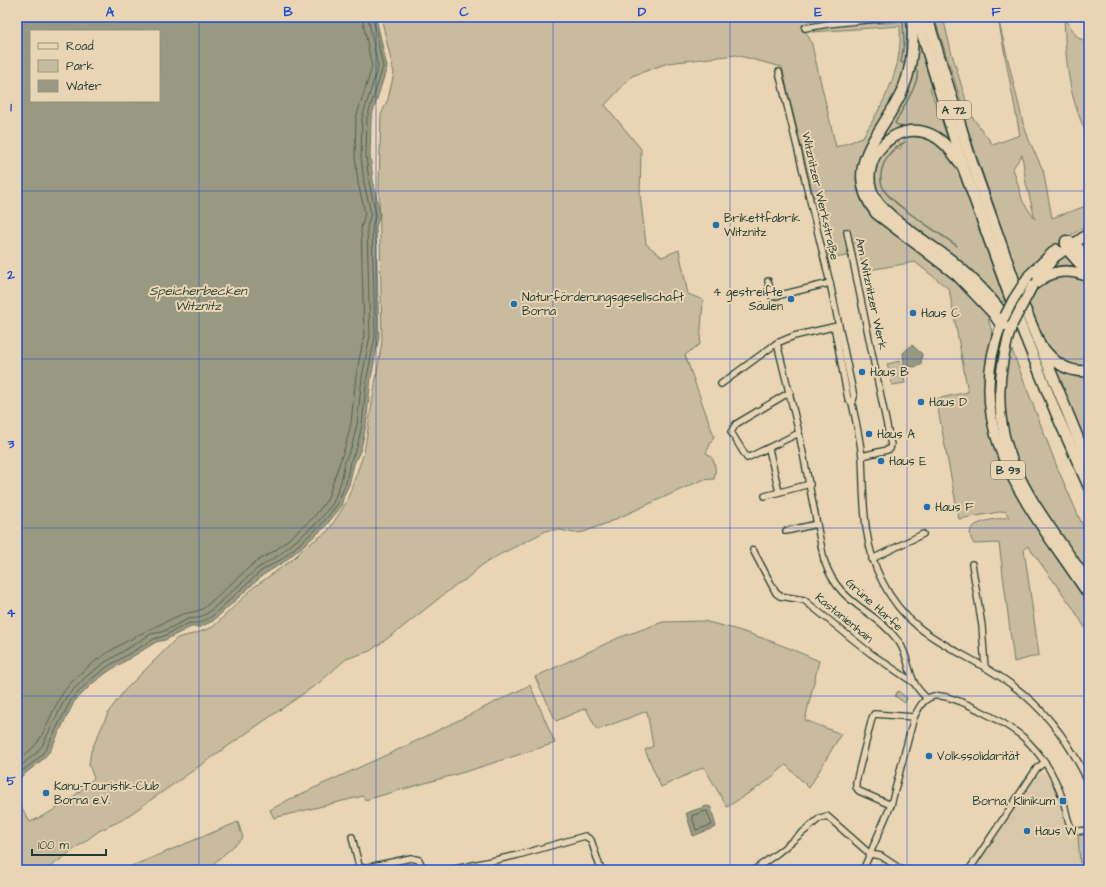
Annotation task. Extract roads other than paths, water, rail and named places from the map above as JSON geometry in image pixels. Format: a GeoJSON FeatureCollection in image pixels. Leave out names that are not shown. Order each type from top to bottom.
{"type":"FeatureCollection","features":[{"type":"Feature","properties":{"kind":"highway","name":"A 72"},"geometry":{"type":"LineString","coordinates":[[919,18],[964,167],[1010,297]]}},
{"type":"Feature","properties":{"kind":"highway","name":"A 72"},"geometry":{"type":"LineString","coordinates":[[919,18],[1016,286]]}},
{"type":"Feature","properties":{"kind":"highway"},"geometry":{"type":"LineString","coordinates":[[919,18],[913,43],[909,71],[898,100],[867,152],[861,172],[866,199],[876,213],[957,275],[993,313],[1007,319]]}},
{"type":"Feature","properties":{"kind":"highway"},"geometry":{"type":"LineString","coordinates":[[964,167],[950,149],[931,134],[911,131],[890,138],[880,146],[870,167],[871,189],[882,208],[964,271],[1007,319],[1056,413],[1089,487]]}},
{"type":"Feature","properties":{"kind":"highway"},"geometry":{"type":"LineString","coordinates":[[1069,244],[1089,260]]}},
{"type":"Feature","properties":{"kind":"highway"},"geometry":{"type":"LineString","coordinates":[[1069,244],[1089,276]]}},
{"type":"Feature","properties":{"kind":"highway"},"geometry":{"type":"LineString","coordinates":[[1031,280],[1065,271],[1081,273],[1089,276]]}},
{"type":"Feature","properties":{"kind":"highway"},"geometry":{"type":"LineString","coordinates":[[1024,309],[1089,465]]}},
{"type":"Feature","properties":{"kind":"highway"},"geometry":{"type":"LineString","coordinates":[[1036,338],[1059,364],[1074,371],[1089,371]]}},
{"type":"Feature","properties":{"kind":"main road"},"geometry":{"type":"LineString","coordinates":[[1069,244],[1089,227]]}},
{"type":"Feature","properties":{"kind":"main road"},"geometry":{"type":"LineString","coordinates":[[1069,244],[1089,233]]}},
{"type":"Feature","properties":{"kind":"main road","name":"B 93"},"geometry":{"type":"LineString","coordinates":[[1069,244],[1042,262],[1031,280],[1013,300],[992,362],[990,389],[992,417],[998,444],[1004,461],[1020,495],[1089,596]]}},
{"type":"Feature","properties":{"kind":"main road","name":"B 93"},"geometry":{"type":"LineString","coordinates":[[1007,319],[999,388],[1000,412],[1006,445],[1011,461],[1028,494],[1089,583]]}},
{"type":"Feature","properties":{"kind":"street"},"geometry":{"type":"LineString","coordinates":[[805,28],[894,17]]}},
{"type":"Feature","properties":{"kind":"street","name":"Witznitzer Werkstraße"},"geometry":{"type":"LineString","coordinates":[[779,72],[830,283],[854,397],[852,403],[862,456],[866,531],[872,559],[882,582],[902,612],[910,621],[930,636],[1016,688],[1050,721],[1075,755],[1089,784]]}},
{"type":"Feature","properties":{"kind":"street","name":"Am Witznitzer Werk"},"geometry":{"type":"LineString","coordinates":[[847,232],[890,445],[890,449],[862,456]]}},
{"type":"Feature","properties":{"kind":"street"},"geometry":{"type":"LineString","coordinates":[[768,281],[772,298],[830,283]]}},
{"type":"Feature","properties":{"kind":"street"},"geometry":{"type":"LineString","coordinates":[[721,384],[777,343],[794,336],[838,326]]}},
{"type":"Feature","properties":{"kind":"street","name":"Grüne Harfe"},"geometry":{"type":"LineString","coordinates":[[777,343],[790,392],[810,484],[824,560],[832,581],[846,597],[888,630],[899,642],[904,650],[915,684],[927,699]]}},
{"type":"Feature","properties":{"kind":"street"},"geometry":{"type":"LineString","coordinates":[[790,392],[732,428],[731,432],[747,458],[799,434]]}},
{"type":"Feature","properties":{"kind":"street"},"geometry":{"type":"LineString","coordinates":[[769,449],[779,492]]}},
{"type":"Feature","properties":{"kind":"street"},"geometry":{"type":"LineString","coordinates":[[765,496],[810,484]]}},
{"type":"Feature","properties":{"kind":"street"},"geometry":{"type":"LineString","coordinates":[[786,531],[817,524]]}},
{"type":"Feature","properties":{"kind":"street"},"geometry":{"type":"LineString","coordinates":[[872,559],[923,534]]}},
{"type":"Feature","properties":{"kind":"street","name":"Kastanienhain"},"geometry":{"type":"LineString","coordinates":[[753,550],[776,593],[780,596],[804,600],[864,648],[915,684]]}},
{"type":"Feature","properties":{"kind":"street"},"geometry":{"type":"LineString","coordinates":[[972,564],[982,626],[985,668]]}},
{"type":"Feature","properties":{"kind":"street"},"geometry":{"type":"LineString","coordinates":[[863,870],[891,805],[914,717],[927,699],[942,696],[998,720],[1025,738],[1044,762],[1056,783],[1072,829],[1079,831],[1089,830]]}},
{"type":"Feature","properties":{"kind":"street"},"geometry":{"type":"LineString","coordinates":[[891,805],[860,791],[856,787],[872,718],[874,714],[914,717]]}},
{"type":"Feature","properties":{"kind":"street"},"geometry":{"type":"LineString","coordinates":[[969,870],[1037,768],[1044,762]]}},
{"type":"Feature","properties":{"kind":"street"},"geometry":{"type":"LineString","coordinates":[[754,870],[779,852],[823,816],[827,816],[870,854],[881,856],[902,870]]}},
{"type":"Feature","properties":{"kind":"street"},"geometry":{"type":"LineString","coordinates":[[451,870],[518,854],[582,836],[588,837],[591,840],[601,870]]}},
{"type":"Feature","properties":{"kind":"street"},"geometry":{"type":"LineString","coordinates":[[352,837],[360,869],[416,858],[421,862],[424,870]]}},
{"type":"Feature","properties":{"kind":"water","name":"Speicherbecken Witznitz"},"geometry":{"type":"Polygon","coordinates":[[[17,17],[376,17],[387,67],[371,118],[370,155],[373,181],[380,214],[376,227],[379,337],[371,378],[366,425],[361,449],[354,464],[349,485],[344,495],[341,507],[324,528],[284,562],[263,575],[213,621],[200,627],[191,627],[165,640],[156,642],[109,671],[93,683],[74,702],[50,751],[41,761],[17,780],[17,17]]]}},
{"type":"Feature","properties":{"kind":"water"},"geometry":{"type":"Polygon","coordinates":[[[912,345],[922,354],[921,365],[914,367],[904,365],[903,353],[912,345]]]}},
{"type":"Feature","properties":{"kind":"water"},"geometry":{"type":"Polygon","coordinates":[[[707,806],[711,807],[716,827],[693,836],[686,813],[707,806]]]}},
{"type":"Feature","properties":{"kind":"waterway"},"geometry":{"type":"LineString","coordinates":[[903,20],[904,43],[901,62],[903,63]]}},
{"type":"Feature","properties":{"kind":"waterway"},"geometry":{"type":"LineString","coordinates":[[901,127],[895,123],[906,104],[916,81],[917,70]]}},
{"type":"Feature","properties":{"kind":"waterway"},"geometry":{"type":"LineString","coordinates":[[905,142],[892,151],[884,163],[881,176],[881,183],[884,190],[897,204],[957,246]]}},
{"type":"Feature","properties":{"kind":"place","name":"Brikettfabrik Witznitz"},"geometry":{"type":"Point","coordinates":[716,225]}},
{"type":"Feature","properties":{"kind":"place","name":"4 gestreifte Säulen"},"geometry":{"type":"Point","coordinates":[791,299]}},
{"type":"Feature","properties":{"kind":"place","name":"Naturförderungsgesellschaft Borna"},"geometry":{"type":"Point","coordinates":[514,304]}},
{"type":"Feature","properties":{"kind":"place","name":"Haus C"},"geometry":{"type":"Point","coordinates":[913,313]}},
{"type":"Feature","properties":{"kind":"place","name":"Haus B"},"geometry":{"type":"Point","coordinates":[862,372]}},
{"type":"Feature","properties":{"kind":"place","name":"Haus D"},"geometry":{"type":"Point","coordinates":[921,402]}},
{"type":"Feature","properties":{"kind":"place","name":"Haus A"},"geometry":{"type":"Point","coordinates":[869,434]}},
{"type":"Feature","properties":{"kind":"place","name":"Haus E"},"geometry":{"type":"Point","coordinates":[881,461]}},
{"type":"Feature","properties":{"kind":"place","name":"Haus F"},"geometry":{"type":"Point","coordinates":[927,507]}},
{"type":"Feature","properties":{"kind":"place","name":"Volkssolidarität"},"geometry":{"type":"Point","coordinates":[929,756]}},
{"type":"Feature","properties":{"kind":"place","name":"Kanu-Touristik-Club Borna e.V."},"geometry":{"type":"Point","coordinates":[46,793]}},
{"type":"Feature","properties":{"kind":"place","name":"Borna, Klinikum"},"geometry":{"type":"Point","coordinates":[1063,801]}},
{"type":"Feature","properties":{"kind":"place","name":"Haus W"},"geometry":{"type":"Point","coordinates":[1027,831]}}]}
